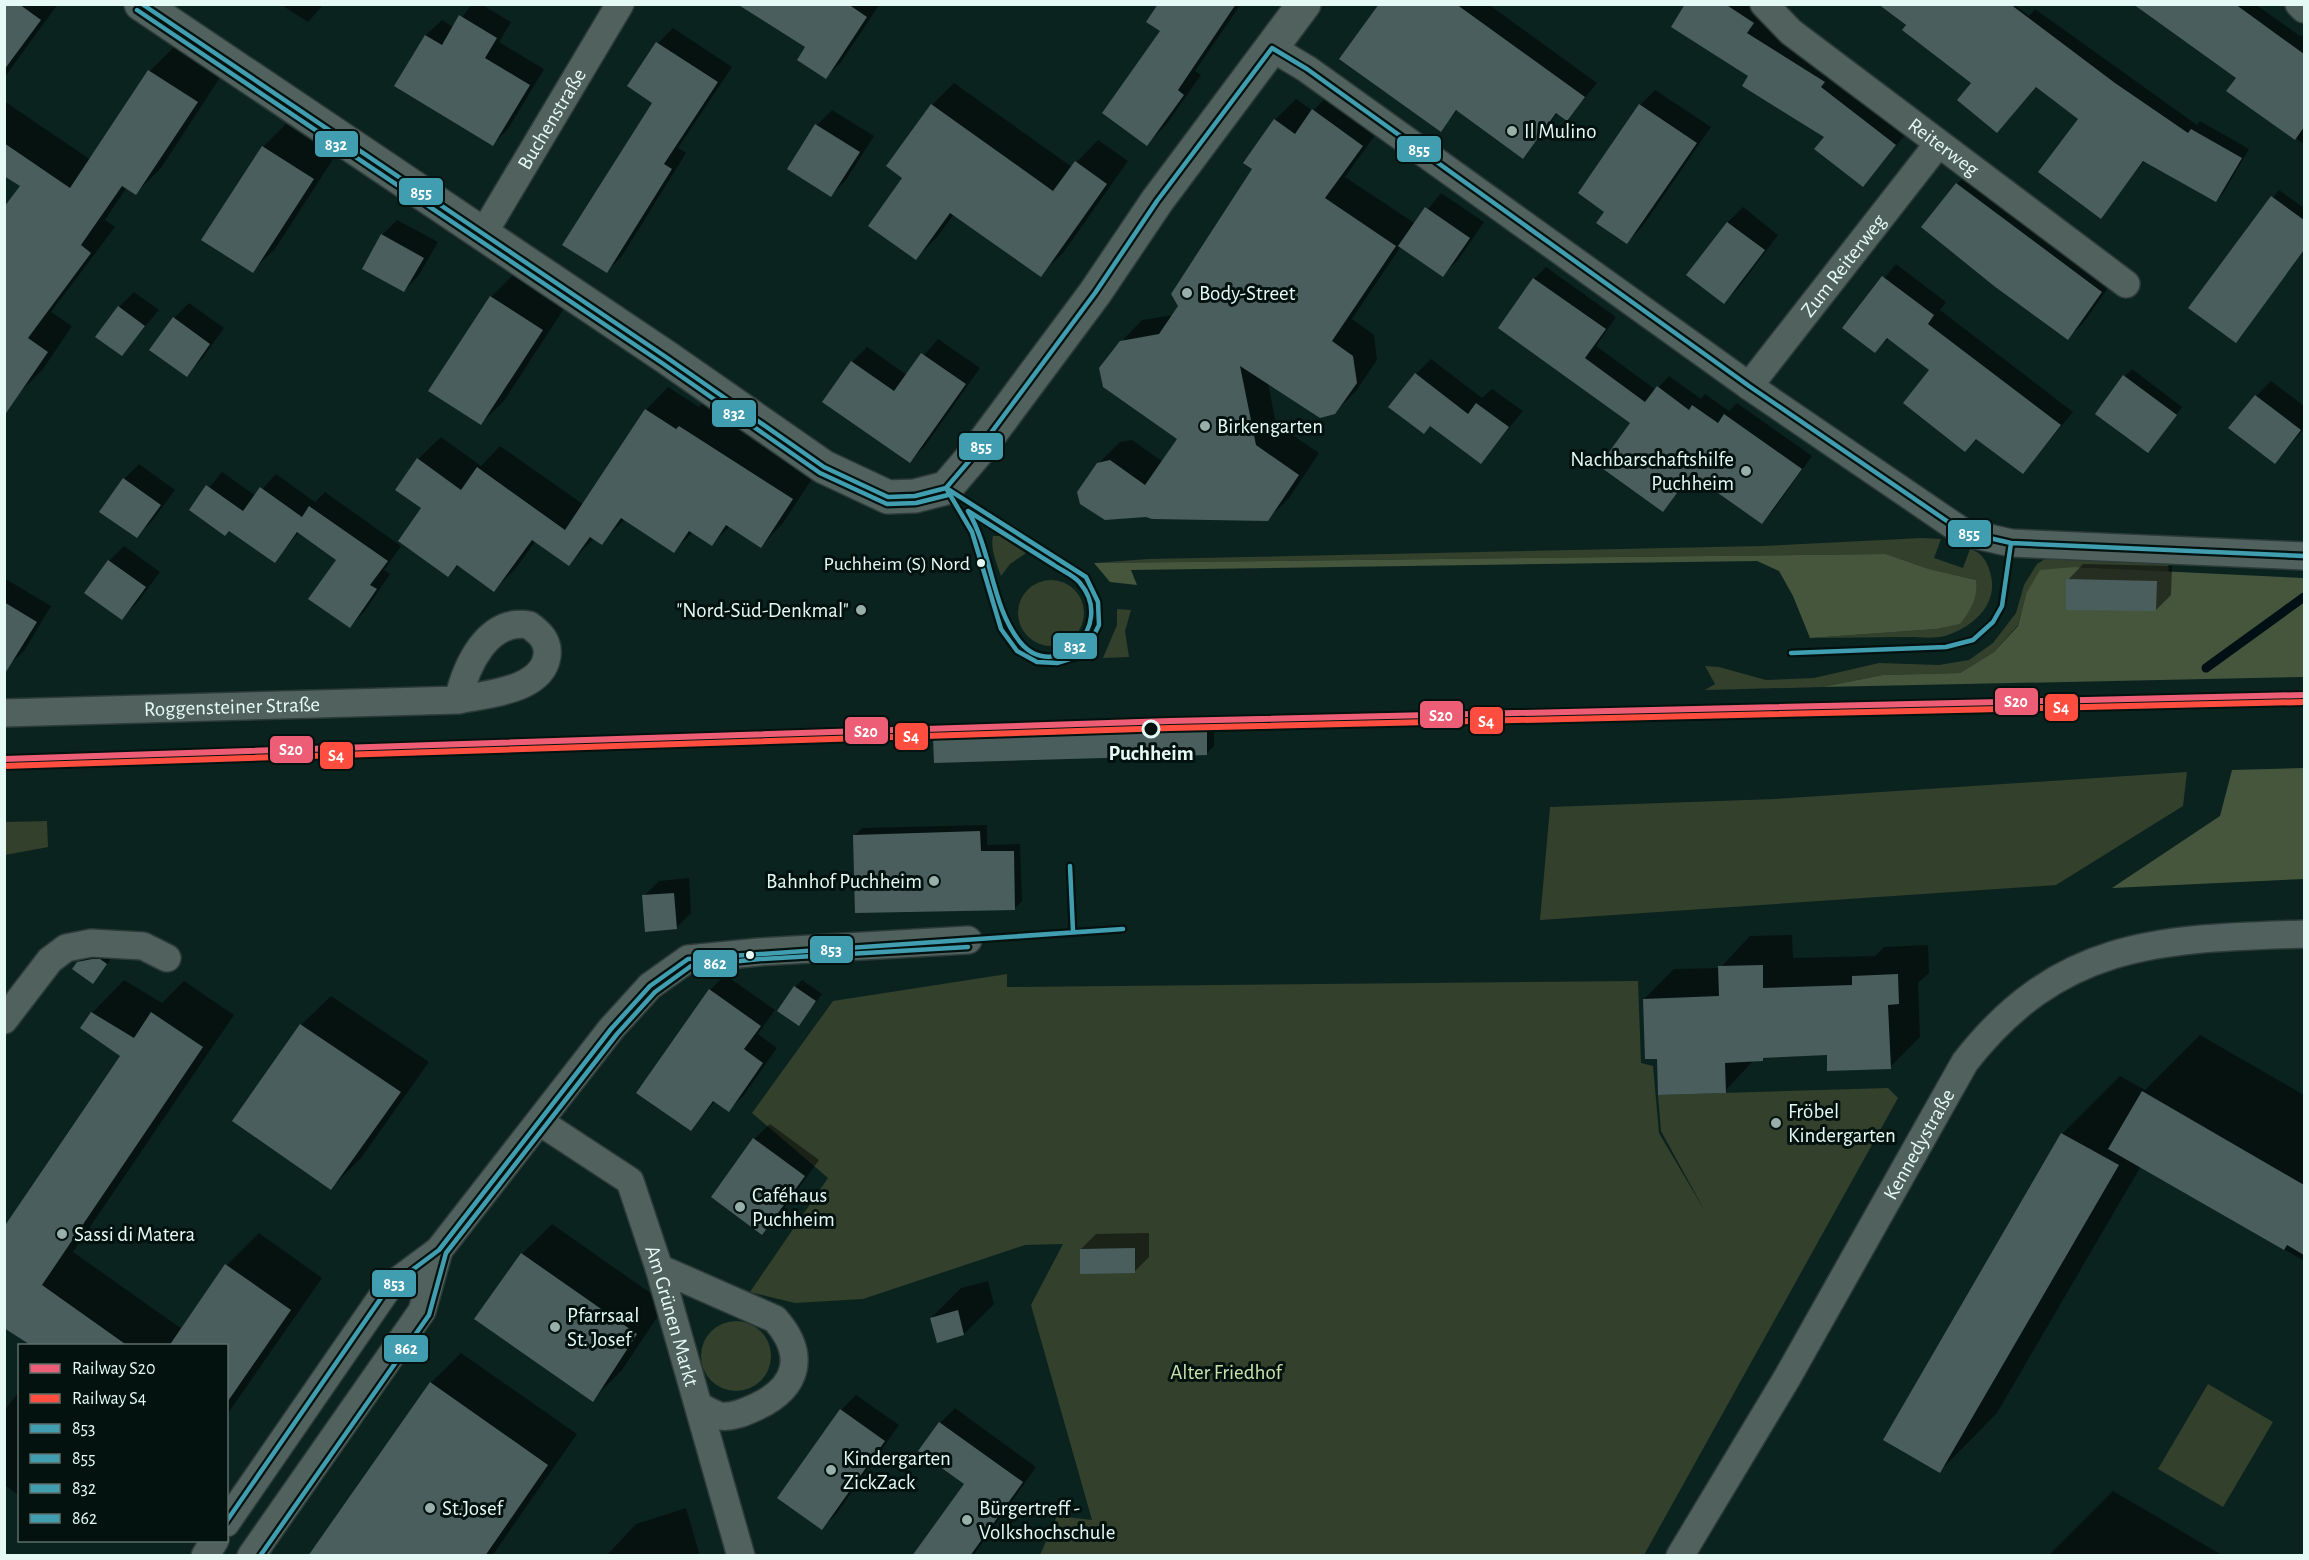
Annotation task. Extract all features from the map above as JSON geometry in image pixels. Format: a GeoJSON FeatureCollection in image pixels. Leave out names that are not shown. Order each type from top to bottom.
{"type":"FeatureCollection","features":[{"type":"Feature","properties":{"kind":"street","name":"Buchenstraße"},"geometry":{"type":"LineString","coordinates":[[483,234],[620,4]]}},
{"type":"Feature","properties":{"kind":"street"},"geometry":{"type":"LineString","coordinates":[[147,6],[824,466],[888,497],[915,496],[946,488],[976,453],[1095,292],[1157,201],[1304,4]]}},
{"type":"Feature","properties":{"kind":"street","name":"Reiterweg"},"geometry":{"type":"LineString","coordinates":[[1764,4],[1791,32],[2126,284]]}},
{"type":"Feature","properties":{"kind":"street"},"geometry":{"type":"LineString","coordinates":[[2299,4],[2304,9]]}},
{"type":"Feature","properties":{"kind":"street"},"geometry":{"type":"LineString","coordinates":[[1272,48],[1307,69],[1749,386],[1963,532],[2011,543],[2304,556]]}},
{"type":"Feature","properties":{"kind":"street","name":"Zum Reiterweg"},"geometry":{"type":"LineString","coordinates":[[1749,386],[1938,144]]}},
{"type":"Feature","properties":{"kind":"street","name":"Roggensteiner Straße"},"geometry":{"type":"LineString","coordinates":[[4,713],[458,700]]}},
{"type":"Feature","properties":{"kind":"street","name":"Kennedystraße"},"geometry":{"type":"LineString","coordinates":[[1680,1556],[1787,1378],[1965,1062],[1986,1035],[2017,1006],[2053,980],[2118,952],[2159,942],[2304,933]]}},
{"type":"Feature","properties":{"kind":"street"},"geometry":{"type":"LineString","coordinates":[[228,1520],[388,1288],[439,1250],[634,1001],[664,973],[687,959],[759,952],[968,940]]}},
{"type":"Feature","properties":{"kind":"street"},"geometry":{"type":"LineString","coordinates":[[4,1020],[50,960],[66,948],[91,943],[143,946],[167,958]]}},
{"type":"Feature","properties":{"kind":"street","name":"Am Grünen Markt"},"geometry":{"type":"LineString","coordinates":[[540,1122],[630,1181],[659,1268],[741,1556]]}},
{"type":"Feature","properties":{"kind":"street"},"geometry":{"type":"LineString","coordinates":[[228,1534],[254,1554],[422,1311],[439,1250]]}},
{"type":"Feature","properties":{"kind":"street"},"geometry":{"type":"LineString","coordinates":[[659,1268],[774,1319],[788,1335],[795,1356],[789,1382],[772,1400],[741,1414],[720,1416],[699,1406]]}},
{"type":"Feature","properties":{"kind":"street"},"geometry":{"type":"LineString","coordinates":[[205,1556],[214,1542]]}},
{"type":"Feature","properties":{"kind":"green space"},"geometry":{"type":"Polygon","coordinates":[[[993,536],[1000,536],[1026,553],[1010,564],[1001,576],[993,551],[993,536]]]}},
{"type":"Feature","properties":{"kind":"green space"},"geometry":{"type":"Polygon","coordinates":[[[1941,539],[1934,558],[1963,568],[1970,549],[1975,551],[1984,559],[1991,576],[1990,597],[1980,614],[1964,627],[1945,636],[1810,638],[1937,629],[1959,624],[1976,580],[1929,569],[1886,554],[1094,563],[1148,559],[1763,546],[1941,539]]]}},
{"type":"Feature","properties":{"kind":"green space"},"geometry":{"type":"Polygon","coordinates":[[[2056,552],[2168,563],[2169,572],[2075,567],[2026,594],[2018,625],[1994,652],[1960,673],[1883,675],[1822,687],[1705,690],[1715,684],[1705,666],[1719,667],[1766,680],[1814,678],[1879,663],[1939,665],[1969,660],[1993,643],[2016,613],[2024,585],[2037,564],[2056,552]]]}},
{"type":"Feature","properties":{"kind":"green space"},"geometry":{"type":"Polygon","coordinates":[[[1886,554],[1929,569],[1976,580],[1973,604],[1960,624],[1937,629],[1810,638],[1793,596],[1779,571],[1757,561],[1131,570],[1137,585],[1110,582],[1094,563],[1886,554]]]}},
{"type":"Feature","properties":{"kind":"green space"},"geometry":{"type":"Polygon","coordinates":[[[2075,567],[2304,578],[2304,677],[1822,687],[1883,675],[1960,673],[1994,652],[2018,626],[2026,594],[2040,570],[2075,567]]]}},
{"type":"Feature","properties":{"kind":"green space"},"geometry":{"type":"Polygon","coordinates":[[[1051,580],[1063,583],[1074,590],[1081,601],[1084,613],[1081,625],[1074,636],[1063,643],[1051,646],[1039,643],[1028,636],[1021,625],[1018,613],[1021,601],[1028,590],[1039,583],[1051,580]]]}},
{"type":"Feature","properties":{"kind":"green space"},"geometry":{"type":"Polygon","coordinates":[[[1117,609],[1131,610],[1125,631],[1129,657],[1103,658],[1117,625],[1117,609]]]}},
{"type":"Feature","properties":{"kind":"green space"},"geometry":{"type":"Polygon","coordinates":[[[2304,768],[2304,879],[2112,888],[2220,816],[2232,770],[2304,768]]]}},
{"type":"Feature","properties":{"kind":"green space"},"geometry":{"type":"Polygon","coordinates":[[[2187,772],[2183,806],[2056,885],[1540,920],[1550,807],[1775,799],[2187,772]]]}},
{"type":"Feature","properties":{"kind":"green space"},"geometry":{"type":"Polygon","coordinates":[[[47,821],[48,847],[5,855],[5,822],[47,821]]]}},
{"type":"Feature","properties":{"kind":"green space","name":"Alter Friedhof"},"geometry":{"type":"Polygon","coordinates":[[[1007,974],[1007,987],[1638,981],[1641,1063],[1653,1066],[1659,1133],[1706,1213],[1661,1131],[1658,1095],[1888,1088],[1898,1098],[1644,1555],[1040,1555],[1057,1516],[1092,1520],[1031,1305],[1063,1244],[1025,1245],[863,1299],[795,1303],[750,1292],[828,1178],[752,1113],[833,1001],[1007,974]]]}},
{"type":"Feature","properties":{"kind":"green space"},"geometry":{"type":"Polygon","coordinates":[[[736,1321],[749,1324],[761,1331],[768,1343],[771,1356],[768,1369],[761,1381],[749,1388],[736,1391],[723,1388],[711,1381],[704,1369],[701,1356],[704,1343],[711,1331],[723,1324],[736,1321]]]}},
{"type":"Feature","properties":{"kind":"green space"},"geometry":{"type":"Polygon","coordinates":[[[2208,1384],[2273,1422],[2223,1507],[2158,1469],[2208,1384]]]}},
{"type":"Feature","properties":{"kind":"building"},"geometry":{"type":"Polygon","coordinates":[[[4,4],[19,4],[41,20],[4,70],[4,4]]]}},
{"type":"Feature","properties":{"kind":"building"},"geometry":{"type":"Polygon","coordinates":[[[737,4],[848,4],[867,17],[826,79],[797,60],[805,47],[737,4]]]}},
{"type":"Feature","properties":{"kind":"building"},"geometry":{"type":"Polygon","coordinates":[[[1158,4],[1236,4],[1178,90],[1184,95],[1147,146],[1102,113],[1160,31],[1146,22],[1158,4]]]}},
{"type":"Feature","properties":{"kind":"building"},"geometry":{"type":"Polygon","coordinates":[[[1379,4],[1456,4],[1585,97],[1567,121],[1556,113],[1523,159],[1456,110],[1441,132],[1339,59],[1379,4]]]}},
{"type":"Feature","properties":{"kind":"building"},"geometry":{"type":"Polygon","coordinates":[[[1685,4],[1725,4],[1754,23],[1747,33],[1825,82],[1821,87],[1896,145],[1863,187],[1814,149],[1824,137],[1742,86],[1748,76],[1671,27],[1685,4]]]}},
{"type":"Feature","properties":{"kind":"building"},"geometry":{"type":"Polygon","coordinates":[[[1878,4],[2010,4],[2115,83],[2188,133],[2191,129],[2242,158],[2216,202],[2143,161],[2101,219],[2038,172],[2078,119],[2036,87],[1997,133],[1957,100],[1971,83],[1902,30],[1906,25],[1878,4]]]}},
{"type":"Feature","properties":{"kind":"building"},"geometry":{"type":"Polygon","coordinates":[[[2133,4],[2235,4],[2304,54],[2304,127],[2295,140],[2226,91],[2236,78],[2133,4]]]}},
{"type":"Feature","properties":{"kind":"building"},"geometry":{"type":"Polygon","coordinates":[[[459,15],[497,38],[485,58],[530,85],[493,146],[394,86],[425,35],[442,45],[459,15]]]}},
{"type":"Feature","properties":{"kind":"building"},"geometry":{"type":"Polygon","coordinates":[[[656,42],[718,82],[664,164],[672,169],[607,273],[562,245],[652,103],[627,86],[656,42]]]}},
{"type":"Feature","properties":{"kind":"building"},"geometry":{"type":"Polygon","coordinates":[[[148,70],[198,102],[136,195],[122,186],[81,245],[91,253],[28,338],[48,352],[4,416],[4,207],[20,186],[4,176],[4,143],[70,188],[148,70]]]}},
{"type":"Feature","properties":{"kind":"building"},"geometry":{"type":"Polygon","coordinates":[[[931,104],[1053,191],[1075,161],[1107,184],[1041,277],[950,213],[916,260],[868,226],[902,178],[886,166],[931,104]]]}},
{"type":"Feature","properties":{"kind":"building"},"geometry":{"type":"Polygon","coordinates":[[[1639,104],[1697,143],[1627,244],[1596,223],[1604,212],[1578,193],[1639,104]]]}},
{"type":"Feature","properties":{"kind":"building"},"geometry":{"type":"Polygon","coordinates":[[[1312,109],[1363,146],[1325,198],[1396,246],[1332,341],[1353,356],[1357,383],[1335,414],[1320,418],[1240,366],[1256,445],[1299,475],[1268,521],[1152,519],[1146,517],[1105,520],[1080,504],[1077,492],[1097,463],[1110,460],[1145,485],[1177,439],[1103,387],[1099,368],[1120,341],[1159,334],[1178,306],[1171,294],[1252,169],[1243,163],[1274,119],[1295,134],[1312,109]]]}},
{"type":"Feature","properties":{"kind":"building"},"geometry":{"type":"Polygon","coordinates":[[[815,124],[860,152],[831,197],[787,169],[815,124]]]}},
{"type":"Feature","properties":{"kind":"building"},"geometry":{"type":"Polygon","coordinates":[[[262,146],[314,179],[253,273],[201,240],[262,146]]]}},
{"type":"Feature","properties":{"kind":"building"},"geometry":{"type":"Polygon","coordinates":[[[1956,183],[2102,292],[2068,340],[1994,286],[1921,227],[1956,183]]]}},
{"type":"Feature","properties":{"kind":"building"},"geometry":{"type":"Polygon","coordinates":[[[2271,196],[2304,220],[2304,250],[2236,343],[2188,308],[2271,196]]]}},
{"type":"Feature","properties":{"kind":"building"},"geometry":{"type":"Polygon","coordinates":[[[1425,207],[1470,238],[1443,277],[1398,246],[1425,207]]]}},
{"type":"Feature","properties":{"kind":"building"},"geometry":{"type":"Polygon","coordinates":[[[1727,222],[1765,250],[1724,304],[1686,275],[1727,222]]]}},
{"type":"Feature","properties":{"kind":"building"},"geometry":{"type":"Polygon","coordinates":[[[381,234],[424,258],[404,292],[362,269],[381,234]]]}},
{"type":"Feature","properties":{"kind":"building"},"geometry":{"type":"Polygon","coordinates":[[[1882,276],[1934,315],[1928,324],[2061,425],[2023,474],[1976,439],[1965,452],[1903,403],[1929,370],[1887,338],[1875,353],[1842,328],[1882,276]]]}},
{"type":"Feature","properties":{"kind":"building"},"geometry":{"type":"Polygon","coordinates":[[[1533,278],[1606,329],[1585,358],[1645,402],[1657,386],[1689,410],[1692,405],[1718,423],[1724,414],[1802,469],[1762,524],[1691,474],[1663,512],[1599,466],[1630,423],[1498,328],[1533,278]]]}},
{"type":"Feature","properties":{"kind":"building"},"geometry":{"type":"Polygon","coordinates":[[[490,296],[543,330],[481,425],[428,391],[490,296]]]}},
{"type":"Feature","properties":{"kind":"building"},"geometry":{"type":"Polygon","coordinates":[[[118,306],[145,326],[122,356],[95,337],[118,306]]]}},
{"type":"Feature","properties":{"kind":"building"},"geometry":{"type":"Polygon","coordinates":[[[173,317],[210,344],[187,377],[149,350],[173,317]]]}},
{"type":"Feature","properties":{"kind":"building"},"geometry":{"type":"Polygon","coordinates":[[[921,353],[966,384],[910,463],[822,402],[851,361],[894,391],[921,353]]]}},
{"type":"Feature","properties":{"kind":"building"},"geometry":{"type":"Polygon","coordinates":[[[1415,373],[1468,414],[1476,403],[1509,427],[1481,464],[1430,426],[1424,434],[1388,407],[1415,373]]]}},
{"type":"Feature","properties":{"kind":"building"},"geometry":{"type":"Polygon","coordinates":[[[2123,375],[2177,415],[2148,453],[2095,414],[2123,375]]]}},
{"type":"Feature","properties":{"kind":"building"},"geometry":{"type":"Polygon","coordinates":[[[2255,395],[2301,430],[2275,464],[2228,428],[2255,395]]]}},
{"type":"Feature","properties":{"kind":"building"},"geometry":{"type":"Polygon","coordinates":[[[645,409],[676,429],[679,426],[793,499],[761,548],[726,525],[712,546],[689,531],[674,553],[621,518],[602,545],[590,537],[569,566],[532,540],[494,592],[457,565],[448,577],[398,541],[421,508],[395,490],[417,458],[461,490],[477,467],[565,530],[645,409]]]}},
{"type":"Feature","properties":{"kind":"building"},"geometry":{"type":"Polygon","coordinates":[[[123,478],[161,505],[137,538],[99,512],[123,478]]]}},
{"type":"Feature","properties":{"kind":"building"},"geometry":{"type":"Polygon","coordinates":[[[206,485],[243,511],[260,487],[302,517],[309,506],[388,561],[370,585],[377,589],[350,628],[308,599],[336,560],[297,532],[275,563],[229,531],[225,536],[189,510],[206,485]]]}},
{"type":"Feature","properties":{"kind":"building"},"geometry":{"type":"Polygon","coordinates":[[[108,560],[146,587],[122,620],[84,593],[108,560]]]}},
{"type":"Feature","properties":{"kind":"building"},"geometry":{"type":"Polygon","coordinates":[[[2066,579],[2157,581],[2156,611],[2066,610],[2066,579]]]}},
{"type":"Feature","properties":{"kind":"building"},"geometry":{"type":"Polygon","coordinates":[[[4,602],[37,622],[4,675],[4,602]]]}},
{"type":"Feature","properties":{"kind":"building"},"geometry":{"type":"Polygon","coordinates":[[[1207,730],[1207,755],[934,763],[933,738],[1207,730]]]}},
{"type":"Feature","properties":{"kind":"building","name":"Bahnhof Puchheim"},"geometry":{"type":"Polygon","coordinates":[[[980,831],[981,851],[1014,851],[1015,910],[855,913],[853,835],[980,831]]]}},
{"type":"Feature","properties":{"kind":"building"},"geometry":{"type":"Polygon","coordinates":[[[674,893],[677,929],[645,932],[642,895],[674,893]]]}},
{"type":"Feature","properties":{"kind":"building"},"geometry":{"type":"Polygon","coordinates":[[[100,959],[107,964],[93,984],[72,969],[77,962],[100,959]]]}},
{"type":"Feature","properties":{"kind":"building"},"geometry":{"type":"Polygon","coordinates":[[[1763,965],[1763,988],[1852,985],[1852,976],[1898,974],[1899,1004],[1888,1005],[1891,1069],[1827,1071],[1827,1055],[1763,1058],[1763,1061],[1725,1063],[1726,1093],[1658,1095],[1657,1059],[1645,1059],[1643,999],[1719,996],[1718,966],[1763,965]]]}},
{"type":"Feature","properties":{"kind":"building"},"geometry":{"type":"Polygon","coordinates":[[[794,986],[816,1001],[799,1026],[777,1011],[794,986]]]}},
{"type":"Feature","properties":{"kind":"building"},"geometry":{"type":"Polygon","coordinates":[[[709,989],[761,1026],[744,1049],[763,1063],[729,1112],[713,1101],[691,1131],[636,1093],[709,989]]]}},
{"type":"Feature","properties":{"kind":"building"},"geometry":{"type":"Polygon","coordinates":[[[91,1012],[134,1038],[151,1012],[203,1047],[42,1285],[125,1344],[29,1344],[4,1328],[4,1227],[120,1056],[80,1028],[91,1012]]]}},
{"type":"Feature","properties":{"kind":"building"},"geometry":{"type":"Polygon","coordinates":[[[300,1024],[401,1092],[331,1190],[232,1121],[300,1024]]]}},
{"type":"Feature","properties":{"kind":"building"},"geometry":{"type":"Polygon","coordinates":[[[2142,1091],[2304,1185],[2304,1255],[2287,1245],[2284,1250],[2108,1149],[2142,1091]]]}},
{"type":"Feature","properties":{"kind":"building"},"geometry":{"type":"Polygon","coordinates":[[[2061,1133],[2119,1165],[1940,1473],[1883,1440],[2061,1133]]]}},
{"type":"Feature","properties":{"kind":"building"},"geometry":{"type":"Polygon","coordinates":[[[753,1138],[805,1176],[762,1235],[711,1197],[753,1138]]]}},
{"type":"Feature","properties":{"kind":"building"},"geometry":{"type":"Polygon","coordinates":[[[1135,1248],[1135,1273],[1080,1274],[1080,1249],[1135,1248]]]}},
{"type":"Feature","properties":{"kind":"building","name":"Pfarrsaal St. Josef"},"geometry":{"type":"Polygon","coordinates":[[[521,1253],[637,1334],[593,1402],[474,1319],[521,1253]]]}},
{"type":"Feature","properties":{"kind":"building"},"geometry":{"type":"Polygon","coordinates":[[[225,1264],[291,1310],[228,1401],[228,1344],[170,1344],[225,1264]]]}},
{"type":"Feature","properties":{"kind":"building"},"geometry":{"type":"Polygon","coordinates":[[[958,1310],[964,1335],[937,1343],[930,1318],[958,1310]]]}},
{"type":"Feature","properties":{"kind":"building","name":"St.Josef"},"geometry":{"type":"Polygon","coordinates":[[[430,1382],[548,1465],[485,1556],[308,1556],[430,1382]]]}},
{"type":"Feature","properties":{"kind":"building","name":"Kindergarten ZickZack"},"geometry":{"type":"Polygon","coordinates":[[[840,1409],[885,1441],[822,1530],[777,1498],[840,1409]]]}},
{"type":"Feature","properties":{"kind":"building","name":"Bürgertreff - Volkshochschule"},"geometry":{"type":"Polygon","coordinates":[[[939,1422],[1023,1482],[970,1556],[912,1556],[964,1484],[918,1451],[939,1422]]]}},
{"type":"Feature","properties":{"kind":"waterway"},"geometry":{"type":"LineString","coordinates":[[2206,668],[2304,597]]}},
{"type":"Feature","properties":{"kind":"rail line","name":"S20"},"geometry":{"type":"LineString","coordinates":[[4,759],[1170,721],[2304,695]]}},
{"type":"Feature","properties":{"kind":"rail line","name":"S4"},"geometry":{"type":"LineString","coordinates":[[4,766],[1170,728],[2304,702]]}},
{"type":"Feature","properties":{"kind":"transit line","name":"855"},"geometry":{"type":"LineString","coordinates":[[142,4],[666,357],[824,467],[888,497],[915,496],[946,488],[976,453],[1095,293],[1157,201],[1272,48],[1307,69],[1749,386],[1963,532],[2011,543],[2304,556]]}},
{"type":"Feature","properties":{"kind":"transit line","name":"832"},"geometry":{"type":"LineString","coordinates":[[137,10],[662,363],[820,473],[887,504],[916,503],[948,495]]}},
{"type":"Feature","properties":{"kind":"transit line","name":"855"},"geometry":{"type":"LineString","coordinates":[[946,488],[1086,577],[1098,602],[1099,625],[1090,643],[1076,657],[1057,663],[1037,662],[1017,651],[1001,629],[972,532],[946,488]]}},
{"type":"Feature","properties":{"kind":"transit line","name":"832"},"geometry":{"type":"LineString","coordinates":[[968,511],[1078,580],[1089,600],[1091,617],[1086,632],[1077,645],[1064,653],[1049,657],[1034,653],[1020,642],[1003,612],[982,543],[968,511]]}},
{"type":"Feature","properties":{"kind":"transit line","name":"855"},"geometry":{"type":"LineString","coordinates":[[1791,653],[1946,647],[1973,640],[1993,622],[2002,606],[2011,543]]}},
{"type":"Feature","properties":{"kind":"transit line","name":"853"},"geometry":{"type":"LineString","coordinates":[[1070,866],[1073,931]]}},
{"type":"Feature","properties":{"kind":"transit line","name":"853"},"geometry":{"type":"LineString","coordinates":[[228,1519],[388,1288],[439,1250],[611,1029],[650,986],[688,959],[1123,929]]}},
{"type":"Feature","properties":{"kind":"transit line","name":"862"},"geometry":{"type":"LineString","coordinates":[[260,1556],[429,1315],[446,1253],[617,1034],[655,992],[691,966],[760,959],[968,947]]}},
{"type":"Feature","properties":{"kind":"place","name":"Il Mulino"},"geometry":{"type":"Point","coordinates":[1512,131]}},
{"type":"Feature","properties":{"kind":"place","name":"Body-Street"},"geometry":{"type":"Point","coordinates":[1187,293]}},
{"type":"Feature","properties":{"kind":"place","name":"Birkengarten"},"geometry":{"type":"Point","coordinates":[1205,426]}},
{"type":"Feature","properties":{"kind":"place","name":"Nachbarschaftshilfe Puchheim"},"geometry":{"type":"Point","coordinates":[1746,471]}},
{"type":"Feature","properties":{"kind":"place","name":"Puchheim (S) Nord"},"geometry":{"type":"Point","coordinates":[981,563]}},
{"type":"Feature","properties":{"kind":"place","name":"\"Nord-Süd-Denkmal\""},"geometry":{"type":"Point","coordinates":[861,610]}},
{"type":"Feature","properties":{"kind":"place","name":"Puchheim"},"geometry":{"type":"Point","coordinates":[1151,729]}},
{"type":"Feature","properties":{"kind":"place","name":"Bahnhof Puchheim"},"geometry":{"type":"Point","coordinates":[934,881]}},
{"type":"Feature","properties":{"kind":"place","name":"Fröbel Kindergarten"},"geometry":{"type":"Point","coordinates":[1776,1123]}},
{"type":"Feature","properties":{"kind":"place","name":"Caféhaus Puchheim"},"geometry":{"type":"Point","coordinates":[740,1207]}},
{"type":"Feature","properties":{"kind":"place","name":"Sassi di Matera"},"geometry":{"type":"Point","coordinates":[62,1234]}},
{"type":"Feature","properties":{"kind":"place","name":"Pfarrsaal St. Josef"},"geometry":{"type":"Point","coordinates":[555,1327]}},
{"type":"Feature","properties":{"kind":"place","name":"Kindergarten ZickZack"},"geometry":{"type":"Point","coordinates":[831,1470]}},
{"type":"Feature","properties":{"kind":"place","name":"St.Josef"},"geometry":{"type":"Point","coordinates":[430,1508]}},
{"type":"Feature","properties":{"kind":"place","name":"Bürgertreff - Volkshochschule"},"geometry":{"type":"Point","coordinates":[967,1520]}}]}
